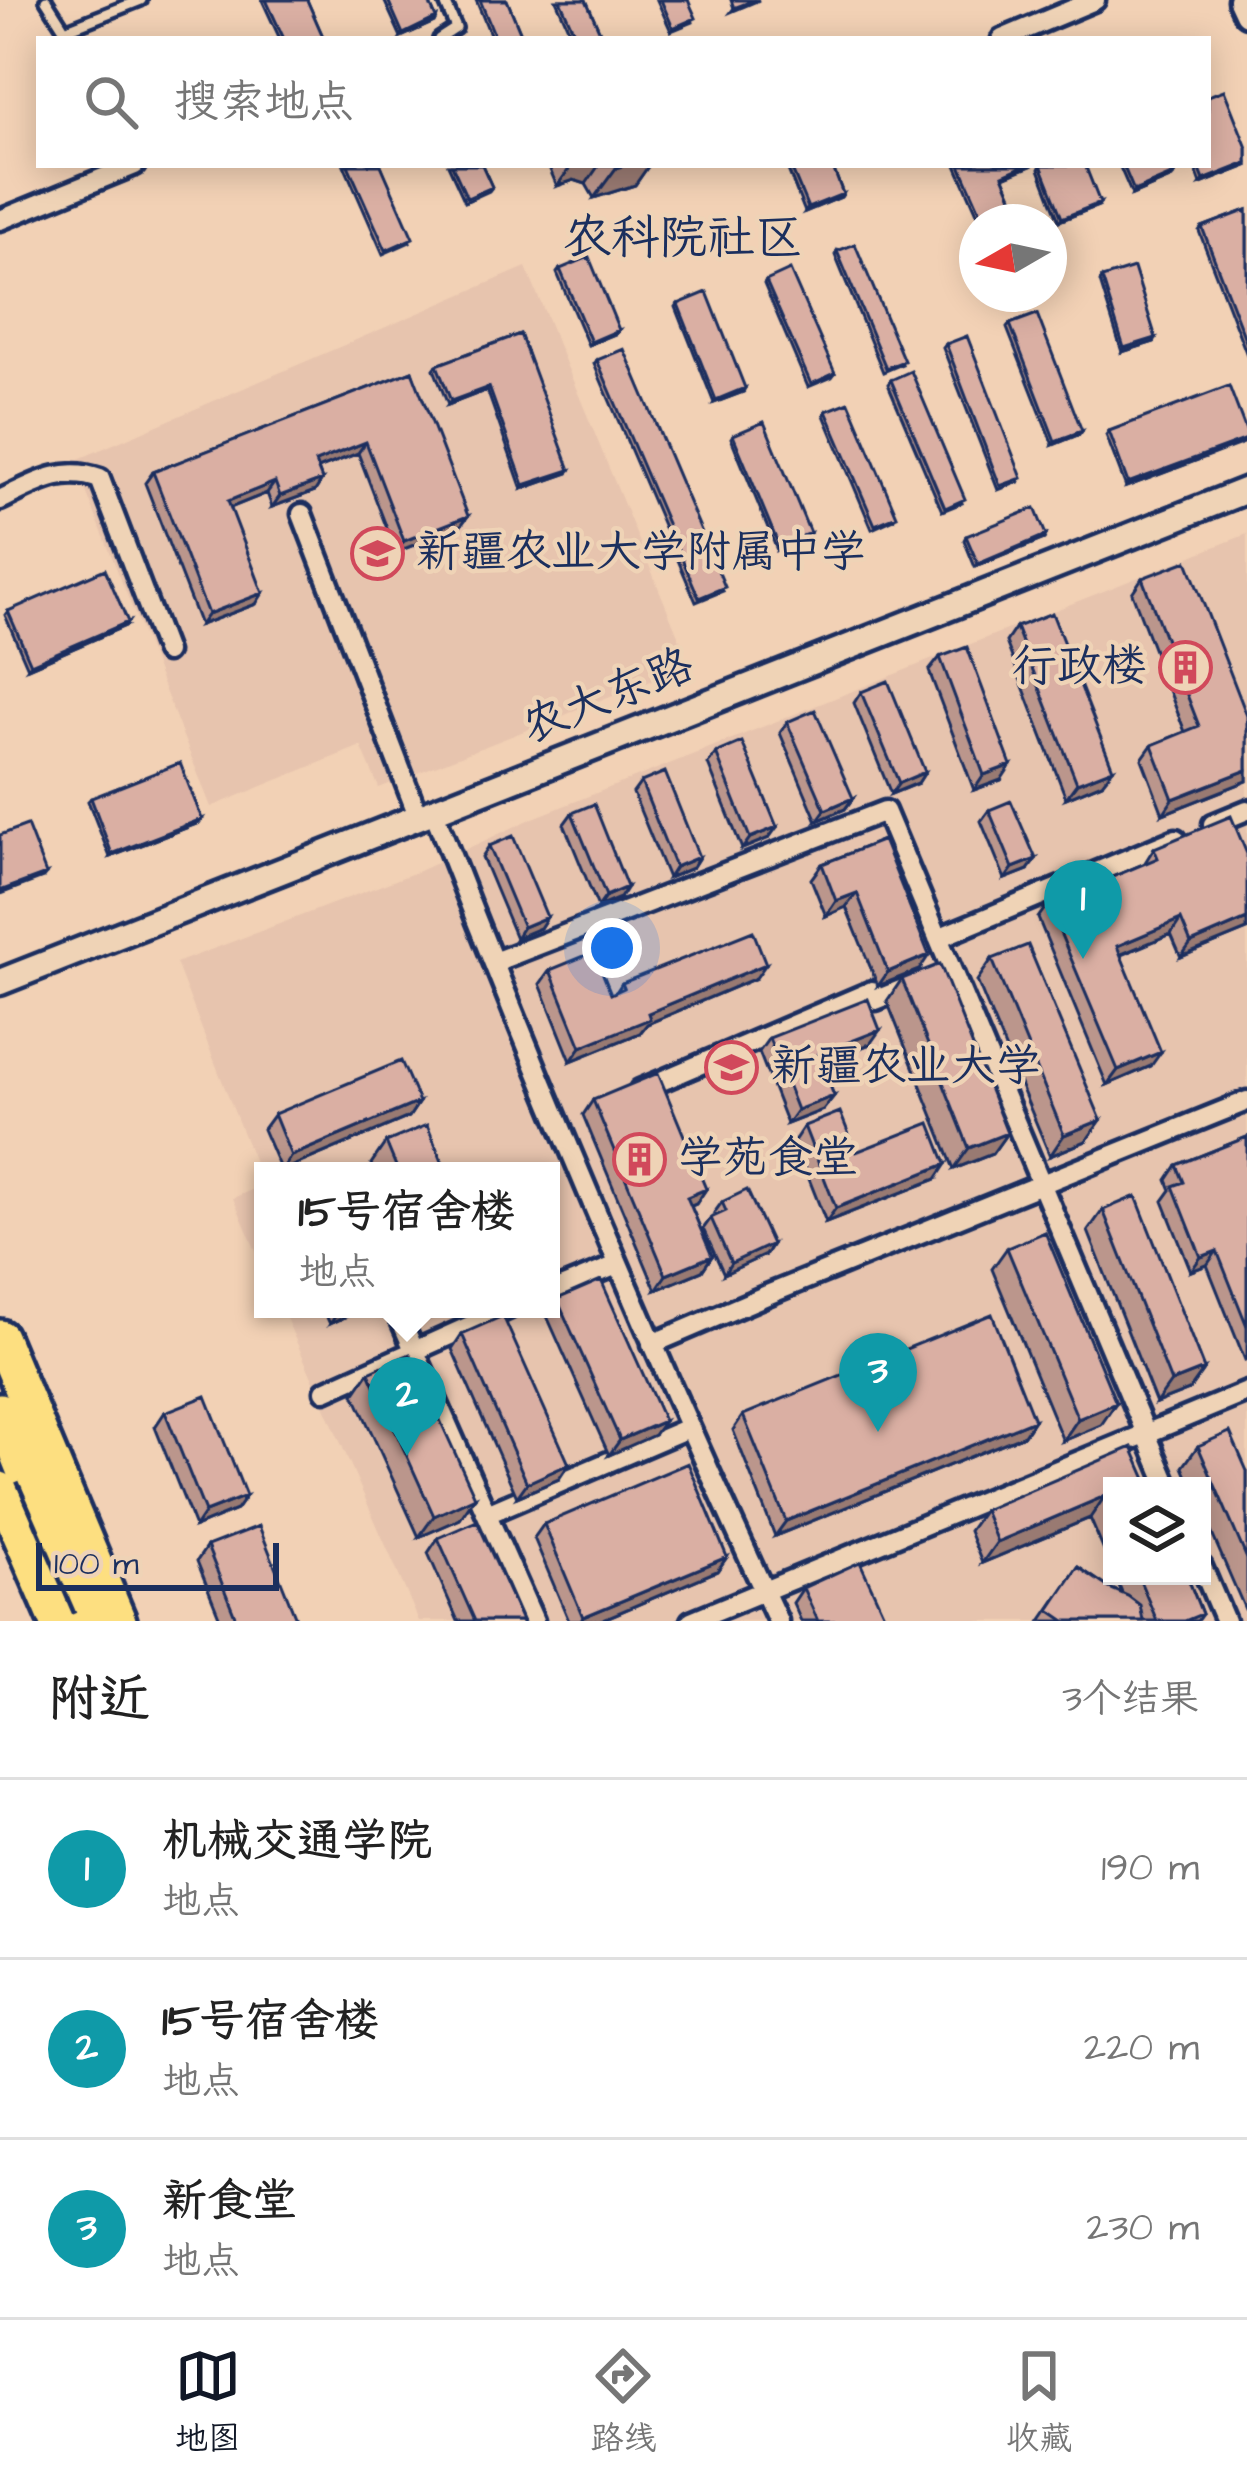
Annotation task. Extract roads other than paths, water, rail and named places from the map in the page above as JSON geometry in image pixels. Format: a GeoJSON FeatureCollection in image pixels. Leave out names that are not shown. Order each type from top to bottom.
{"type":"FeatureCollection","features":[{"type":"Feature","properties":{"kind":"highway"},"geometry":{"type":"LineString","coordinates":[[0,1337],[119,1621]]}},
{"type":"Feature","properties":{"kind":"highway"},"geometry":{"type":"LineString","coordinates":[[0,1410],[85,1621]]}},
{"type":"Feature","properties":{"kind":"highway"},"geometry":{"type":"LineString","coordinates":[[0,1490],[57,1621]]}},
{"type":"Feature","properties":{"kind":"highway"},"geometry":{"type":"LineString","coordinates":[[0,1524],[40,1621]]}},
{"type":"Feature","properties":{"kind":"main road"},"geometry":{"type":"LineString","coordinates":[[1241,0],[1247,13]]}},
{"type":"Feature","properties":{"kind":"main road","name":"农大东路"},"geometry":{"type":"LineString","coordinates":[[0,982],[1247,490]]}},
{"type":"Feature","properties":{"kind":"street"},"geometry":{"type":"LineString","coordinates":[[1009,36],[1095,0]]}},
{"type":"Feature","properties":{"kind":"street"},"geometry":{"type":"LineString","coordinates":[[0,220],[128,168]]}},
{"type":"Feature","properties":{"kind":"street"},"geometry":{"type":"LineString","coordinates":[[0,500],[47,477],[82,472],[100,479],[166,652]]}},
{"type":"Feature","properties":{"kind":"street"},"geometry":{"type":"LineString","coordinates":[[302,514],[426,815],[494,962],[617,1265],[778,1621]]}},
{"type":"Feature","properties":{"kind":"street"},"geometry":{"type":"LineString","coordinates":[[938,938],[1247,810]]}},
{"type":"Feature","properties":{"kind":"street"},"geometry":{"type":"LineString","coordinates":[[494,962],[885,812],[1164,1477]]}},
{"type":"Feature","properties":{"kind":"street"},"geometry":{"type":"LineString","coordinates":[[622,1098],[872,991],[876,1000],[951,969]]}},
{"type":"Feature","properties":{"kind":"street"},"geometry":{"type":"LineString","coordinates":[[652,1344],[1247,1101]]}},
{"type":"Feature","properties":{"kind":"street"},"geometry":{"type":"LineString","coordinates":[[560,1125],[581,1116]]}},
{"type":"Feature","properties":{"kind":"street"},"geometry":{"type":"LineString","coordinates":[[560,1288],[617,1265]]}},
{"type":"Feature","properties":{"kind":"street"},"geometry":{"type":"LineString","coordinates":[[400,1318],[534,1621]]}},
{"type":"Feature","properties":{"kind":"street"},"geometry":{"type":"LineString","coordinates":[[325,1391],[488,1318]]}},
{"type":"Feature","properties":{"kind":"street"},"geometry":{"type":"LineString","coordinates":[[692,1621],[1247,1392]]}},
{"type":"Feature","properties":{"kind":"street"},"geometry":{"type":"LineString","coordinates":[[487,1514],[688,1428]]}},
{"type":"Feature","properties":{"kind":"street"},"geometry":{"type":"LineString","coordinates":[[1210,1585],[1225,1621]]}},
{"type":"Feature","properties":{"kind":"lane"},"geometry":{"type":"LineString","coordinates":[[46,0],[64,30],[141,0]]}},
{"type":"Feature","properties":{"kind":"lane"},"geometry":{"type":"LineString","coordinates":[[444,0],[456,28],[444,36]]}},
{"type":"Feature","properties":{"kind":"place","name":"新疆农业大学附属中学"},"geometry":{"type":"Point","coordinates":[377,553]}},
{"type":"Feature","properties":{"kind":"place","name":"行政楼"},"geometry":{"type":"Point","coordinates":[1186,667]}},
{"type":"Feature","properties":{"kind":"place","name":"机械交通学院"},"geometry":{"type":"Point","coordinates":[1083,959]}},
{"type":"Feature","properties":{"kind":"place","name":"新疆农业大学"},"geometry":{"type":"Point","coordinates":[732,1067]}},
{"type":"Feature","properties":{"kind":"place","name":"学苑食堂"},"geometry":{"type":"Point","coordinates":[639,1159]}},
{"type":"Feature","properties":{"kind":"place","name":"新食堂"},"geometry":{"type":"Point","coordinates":[878,1432]}},
{"type":"Feature","properties":{"kind":"place","name":"15号宿舍楼"},"geometry":{"type":"Point","coordinates":[407,1456]}},
{"type":"Feature","properties":{"kind":"district","name":"农科院社区"},"geometry":{"type":"Point","coordinates":[683,239]}}]}
